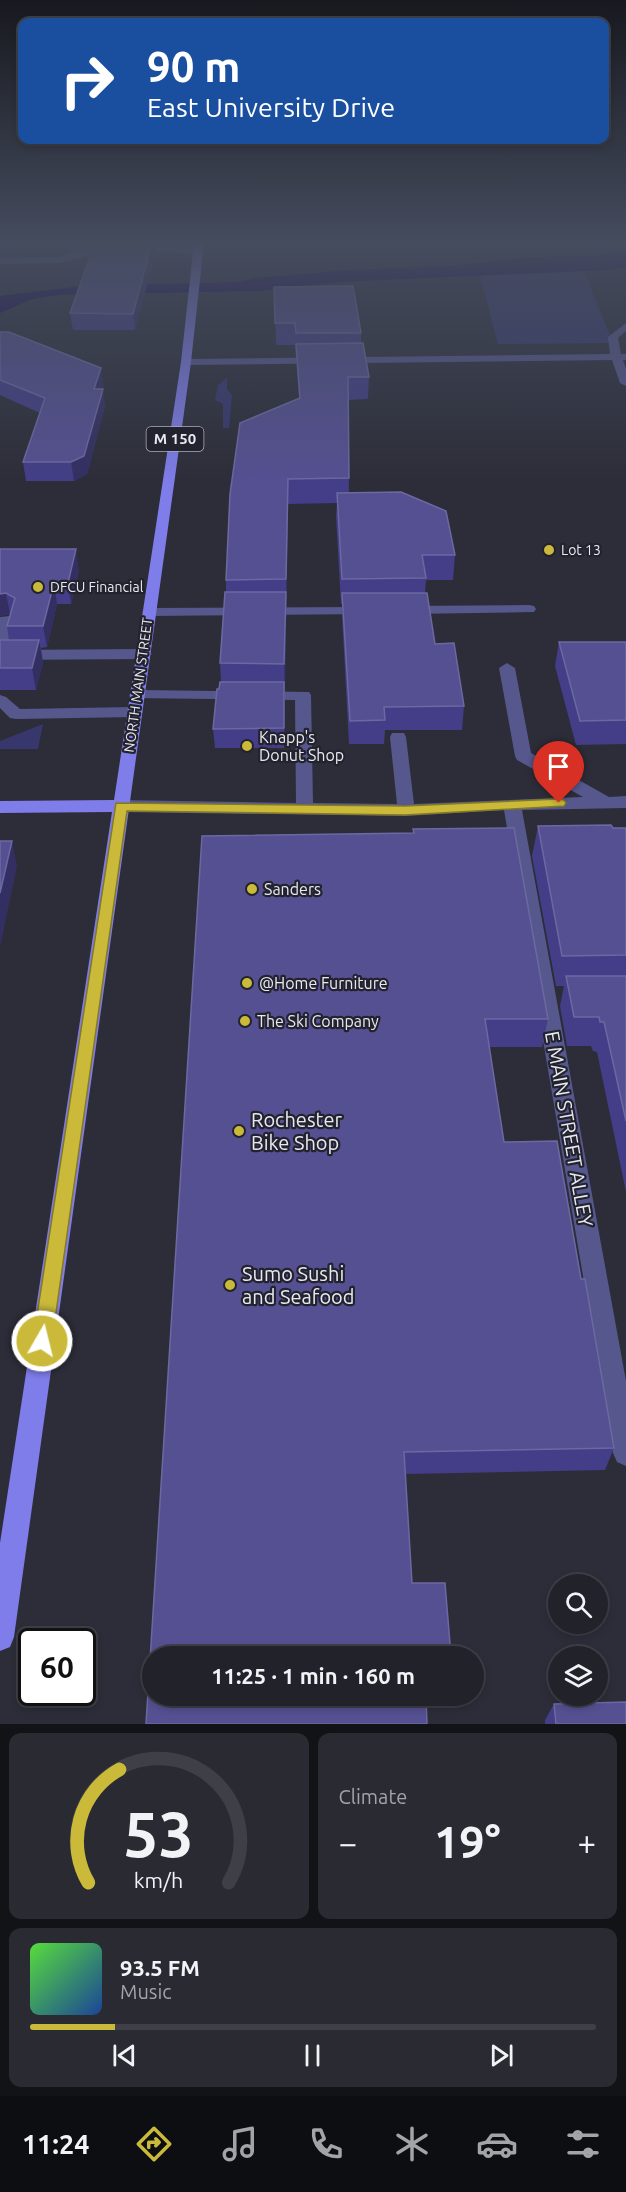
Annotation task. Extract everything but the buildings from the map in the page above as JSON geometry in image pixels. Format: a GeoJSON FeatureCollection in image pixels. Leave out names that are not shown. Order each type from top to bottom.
{"type":"FeatureCollection","features":[{"type":"Feature","properties":{"kind":"main road","name":"NORTH MAIN STREET"},"geometry":{"type":"LineString","coordinates":[[121,806],[191,323]]}},
{"type":"Feature","properties":{"kind":"main road"},"geometry":{"type":"LineString","coordinates":[[0,807],[121,806]]}},
{"type":"Feature","properties":{"kind":"main road","name":"M 150"},"geometry":{"type":"LineString","coordinates":[[0,1637],[121,806]]}},
{"type":"Feature","properties":{"kind":"street"},"geometry":{"type":"LineString","coordinates":[[626,326],[613,337],[621,357],[626,383]]}},
{"type":"Feature","properties":{"kind":"street"},"geometry":{"type":"LineString","coordinates":[[186,362],[621,357]]}},
{"type":"Feature","properties":{"kind":"street"},"geometry":{"type":"LineString","coordinates":[[149,612],[528,609]]}},
{"type":"Feature","properties":{"kind":"street"},"geometry":{"type":"LineString","coordinates":[[0,621],[10,620],[0,653],[144,654]]}},
{"type":"Feature","properties":{"kind":"street"},"geometry":{"type":"LineString","coordinates":[[507,668],[523,756],[606,802]]}},
{"type":"Feature","properties":{"kind":"street"},"geometry":{"type":"LineString","coordinates":[[137,695],[303,695],[305,809]]}},
{"type":"Feature","properties":{"kind":"street"},"geometry":{"type":"LineString","coordinates":[[0,702],[16,714],[135,712]]}},
{"type":"Feature","properties":{"kind":"street"},"geometry":{"type":"LineString","coordinates":[[398,737],[405,810]]}},
{"type":"Feature","properties":{"kind":"street"},"geometry":{"type":"LineString","coordinates":[[121,806],[405,810],[512,804],[626,802]]}},
{"type":"Feature","properties":{"kind":"street","name":"E MAIN STREET ALLEY"},"geometry":{"type":"LineString","coordinates":[[512,804],[626,1453]]}},
{"type":"Feature","properties":{"kind":"street"},"geometry":{"type":"LineString","coordinates":[[545,996],[568,996]]}},
{"type":"Feature","properties":{"kind":"shaded area"},"geometry":{"type":"Polygon","coordinates":[[[493,323],[605,323],[613,343],[498,344],[493,323]]]}},
{"type":"Feature","properties":{"kind":"shaded area"},"geometry":{"type":"Polygon","coordinates":[[[227,378],[227,389],[232,395],[229,428],[223,428],[223,404],[215,400],[218,385],[227,378]]]}},
{"type":"Feature","properties":{"kind":"shaded area"},"geometry":{"type":"Polygon","coordinates":[[[43,724],[38,749],[0,749],[0,741],[43,724]]]}},
{"type":"Feature","properties":{"kind":"place","name":"Lot 13"},"geometry":{"type":"Point","coordinates":[549,550]}},
{"type":"Feature","properties":{"kind":"place","name":"DFCU Financial"},"geometry":{"type":"Point","coordinates":[38,587]}},
{"type":"Feature","properties":{"kind":"place","name":"Knapp's Donut Shop"},"geometry":{"type":"Point","coordinates":[247,746]}},
{"type":"Feature","properties":{"kind":"place","name":"Sanders"},"geometry":{"type":"Point","coordinates":[252,889]}},
{"type":"Feature","properties":{"kind":"place","name":"@Home Furniture"},"geometry":{"type":"Point","coordinates":[247,983]}},
{"type":"Feature","properties":{"kind":"place","name":"The Ski Company"},"geometry":{"type":"Point","coordinates":[245,1021]}},
{"type":"Feature","properties":{"kind":"place","name":"Rochester Bike Shop"},"geometry":{"type":"Point","coordinates":[239,1131]}},
{"type":"Feature","properties":{"kind":"place","name":"Sumo Sushi and Seafood"},"geometry":{"type":"Point","coordinates":[230,1285]}},
{"type":"Feature","properties":{"kind":"route"},"geometry":{"type":"LineString","coordinates":[[42,1341],[121,806],[405,810],[559,803]]}}]}
